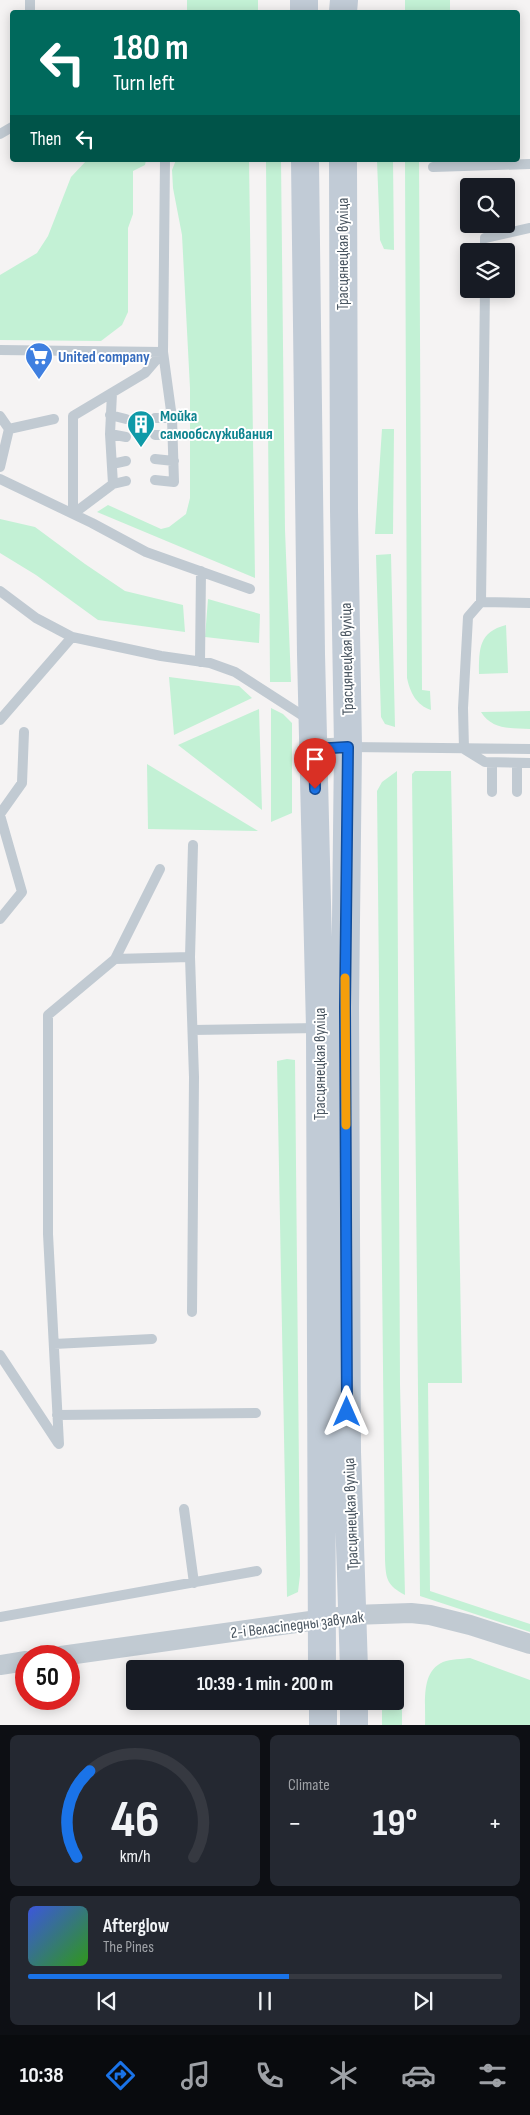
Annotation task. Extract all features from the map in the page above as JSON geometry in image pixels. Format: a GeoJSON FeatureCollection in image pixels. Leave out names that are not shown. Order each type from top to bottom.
{"type":"FeatureCollection","features":[{"type":"Feature","properties":{"kind":"main road","name":"Трасцянецкая вуліца"},"geometry":{"type":"LineString","coordinates":[[304,162],[311,654],[320,1028],[322,1660]]}},
{"type":"Feature","properties":{"kind":"main road","name":"Трасцянецкая вуліца"},"geometry":{"type":"LineString","coordinates":[[342,162],[344,511],[348,747],[345,1007],[347,1442],[354,1660]]}},
{"type":"Feature","properties":{"kind":"main road"},"geometry":{"type":"LineString","coordinates":[[322,1710],[323,1725]]}},
{"type":"Feature","properties":{"kind":"main road"},"geometry":{"type":"LineString","coordinates":[[354,1710],[354,1725]]}},
{"type":"Feature","properties":{"kind":"street"},"geometry":{"type":"LineString","coordinates":[[314,749],[348,747]]}},
{"type":"Feature","properties":{"kind":"street","name":"2-і Веласіпедны завулак"},"geometry":{"type":"LineString","coordinates":[[80,1653],[354,1615],[430,1615],[470,1624],[530,1644]]}},
{"type":"Feature","properties":{"kind":"street"},"geometry":{"type":"LineString","coordinates":[[0,1665],[15,1663]]}},
{"type":"Feature","properties":{"kind":"lane"},"geometry":{"type":"LineString","coordinates":[[155,480],[174,482],[172,418],[162,352],[165,162]]}},
{"type":"Feature","properties":{"kind":"lane"},"geometry":{"type":"LineString","coordinates":[[432,166],[530,164]]}},
{"type":"Feature","properties":{"kind":"lane"},"geometry":{"type":"LineString","coordinates":[[485,243],[485,238],[530,228]]}},
{"type":"Feature","properties":{"kind":"lane"},"geometry":{"type":"LineString","coordinates":[[464,749],[463,708],[468,617],[482,602],[485,298]]}},
{"type":"Feature","properties":{"kind":"lane"},"geometry":{"type":"LineString","coordinates":[[0,350],[162,352]]}},
{"type":"Feature","properties":{"kind":"lane"},"geometry":{"type":"LineString","coordinates":[[72,514],[73,416],[145,373],[162,352]]}},
{"type":"Feature","properties":{"kind":"lane"},"geometry":{"type":"LineString","coordinates":[[112,393],[110,434],[113,484]]}},
{"type":"Feature","properties":{"kind":"lane"},"geometry":{"type":"LineString","coordinates":[[110,415],[126,418]]}},
{"type":"Feature","properties":{"kind":"lane"},"geometry":{"type":"LineString","coordinates":[[0,416],[9,429],[0,467]]}},
{"type":"Feature","properties":{"kind":"lane"},"geometry":{"type":"LineString","coordinates":[[155,418],[172,418]]}},
{"type":"Feature","properties":{"kind":"lane"},"geometry":{"type":"LineString","coordinates":[[9,429],[54,419]]}},
{"type":"Feature","properties":{"kind":"lane"},"geometry":{"type":"LineString","coordinates":[[110,434],[126,437]]}},
{"type":"Feature","properties":{"kind":"lane"},"geometry":{"type":"LineString","coordinates":[[155,435],[172,435]]}},
{"type":"Feature","properties":{"kind":"lane"},"geometry":{"type":"LineString","coordinates":[[156,458],[174,461]]}},
{"type":"Feature","properties":{"kind":"lane"},"geometry":{"type":"LineString","coordinates":[[112,464],[126,461]]}},
{"type":"Feature","properties":{"kind":"lane"},"geometry":{"type":"LineString","coordinates":[[0,480],[146,552],[250,589]]}},
{"type":"Feature","properties":{"kind":"lane"},"geometry":{"type":"LineString","coordinates":[[72,514],[113,484],[126,481]]}},
{"type":"Feature","properties":{"kind":"lane"},"geometry":{"type":"LineString","coordinates":[[200,662],[201,571]]}},
{"type":"Feature","properties":{"kind":"lane"},"geometry":{"type":"LineString","coordinates":[[0,590],[36,618],[72,637],[161,656],[200,662],[235,672],[314,722]]}},
{"type":"Feature","properties":{"kind":"lane"},"geometry":{"type":"LineString","coordinates":[[482,602],[530,603]]}},
{"type":"Feature","properties":{"kind":"lane"},"geometry":{"type":"LineString","coordinates":[[0,720],[72,637]]}},
{"type":"Feature","properties":{"kind":"lane"},"geometry":{"type":"LineString","coordinates":[[0,919],[22,892],[0,815],[22,783],[24,732]]}},
{"type":"Feature","properties":{"kind":"lane"},"geometry":{"type":"LineString","coordinates":[[348,747],[530,749]]}},
{"type":"Feature","properties":{"kind":"lane"},"geometry":{"type":"LineString","coordinates":[[464,749],[485,762],[530,764]]}},
{"type":"Feature","properties":{"kind":"lane"},"geometry":{"type":"LineString","coordinates":[[492,763],[492,792]]}},
{"type":"Feature","properties":{"kind":"lane"},"geometry":{"type":"LineString","coordinates":[[517,763],[517,792]]}},
{"type":"Feature","properties":{"kind":"lane"},"geometry":{"type":"LineString","coordinates":[[192,1312],[193,1030],[190,957],[193,845]]}},
{"type":"Feature","properties":{"kind":"lane"},"geometry":{"type":"LineString","coordinates":[[0,1355],[59,1444],[48,1234],[48,1015],[115,959],[160,869]]}},
{"type":"Feature","properties":{"kind":"lane"},"geometry":{"type":"LineString","coordinates":[[115,959],[190,957]]}},
{"type":"Feature","properties":{"kind":"lane"},"geometry":{"type":"LineString","coordinates":[[193,1030],[320,1028]]}},
{"type":"Feature","properties":{"kind":"lane"},"geometry":{"type":"LineString","coordinates":[[54,1344],[152,1339]]}},
{"type":"Feature","properties":{"kind":"lane"},"geometry":{"type":"LineString","coordinates":[[57,1416],[256,1413]]}},
{"type":"Feature","properties":{"kind":"lane"},"geometry":{"type":"LineString","coordinates":[[184,1509],[194,1583]]}},
{"type":"Feature","properties":{"kind":"lane"},"geometry":{"type":"LineString","coordinates":[[0,1617],[257,1571]]}},
{"type":"Feature","properties":{"kind":"green space"},"geometry":{"type":"Polygon","coordinates":[[[187,0],[258,0],[258,10],[187,10],[187,0]]]}},
{"type":"Feature","properties":{"kind":"green space"},"geometry":{"type":"Polygon","coordinates":[[[405,0],[450,0],[450,10],[405,10],[405,0]]]}},
{"type":"Feature","properties":{"kind":"green space"},"geometry":{"type":"Polygon","coordinates":[[[85,162],[146,162],[145,165],[133,171],[133,214],[128,228],[128,312],[122,325],[101,341],[0,340],[0,275],[37,253],[48,236],[71,177],[85,162]]]}},
{"type":"Feature","properties":{"kind":"green space"},"geometry":{"type":"Polygon","coordinates":[[[175,162],[249,162],[255,578],[97,512],[108,505],[161,529],[169,527],[186,514],[190,498],[190,388],[182,235],[173,188],[172,170],[175,162]]]}},
{"type":"Feature","properties":{"kind":"green space"},"geometry":{"type":"Polygon","coordinates":[[[266,162],[281,162],[285,530],[291,682],[270,682],[266,162]]]}},
{"type":"Feature","properties":{"kind":"green space"},"geometry":{"type":"Polygon","coordinates":[[[377,162],[393,162],[394,250],[384,249],[380,240],[377,162]]]}},
{"type":"Feature","properties":{"kind":"green space"},"geometry":{"type":"Polygon","coordinates":[[[405,162],[419,162],[422,690],[430,691],[431,710],[421,705],[414,697],[407,678],[405,162]]]}},
{"type":"Feature","properties":{"kind":"green space"},"geometry":{"type":"Polygon","coordinates":[[[382,429],[394,429],[393,534],[375,534],[382,429]]]}},
{"type":"Feature","properties":{"kind":"green space"},"geometry":{"type":"Polygon","coordinates":[[[0,519],[35,527],[125,591],[183,605],[185,632],[98,620],[36,575],[0,553],[0,519]]]}},
{"type":"Feature","properties":{"kind":"green space"},"geometry":{"type":"Polygon","coordinates":[[[391,554],[395,727],[385,724],[381,717],[376,555],[391,554]]]}},
{"type":"Feature","properties":{"kind":"green space"},"geometry":{"type":"Polygon","coordinates":[[[208,599],[260,614],[259,643],[205,637],[208,599]]]}},
{"type":"Feature","properties":{"kind":"green space"},"geometry":{"type":"Polygon","coordinates":[[[506,625],[508,673],[479,674],[479,656],[482,642],[490,632],[506,625]]]}},
{"type":"Feature","properties":{"kind":"green space"},"geometry":{"type":"Polygon","coordinates":[[[169,677],[239,686],[252,698],[174,735],[169,677]]]}},
{"type":"Feature","properties":{"kind":"green space"},"geometry":{"type":"Polygon","coordinates":[[[271,708],[283,714],[292,723],[292,813],[271,822],[271,708]]]}},
{"type":"Feature","properties":{"kind":"green space"},"geometry":{"type":"Polygon","coordinates":[[[259,709],[262,810],[178,745],[259,709]]]}},
{"type":"Feature","properties":{"kind":"green space"},"geometry":{"type":"Polygon","coordinates":[[[530,711],[530,729],[496,725],[485,718],[481,712],[530,711]]]}},
{"type":"Feature","properties":{"kind":"green space"},"geometry":{"type":"Polygon","coordinates":[[[147,764],[258,831],[148,829],[147,764]]]}},
{"type":"Feature","properties":{"kind":"green space"},"geometry":{"type":"Polygon","coordinates":[[[397,771],[400,1384],[405,1595],[391,1585],[387,1577],[385,1560],[377,791],[382,782],[397,771]]]}},
{"type":"Feature","properties":{"kind":"green space"},"geometry":{"type":"Polygon","coordinates":[[[415,771],[451,771],[462,1383],[428,1383],[430,1591],[530,1624],[530,1632],[420,1596],[412,774],[415,771]]]}},
{"type":"Feature","properties":{"kind":"green space"},"geometry":{"type":"Polygon","coordinates":[[[295,1060],[300,1575],[298,1592],[287,1597],[277,1061],[295,1060]]]}},
{"type":"Feature","properties":{"kind":"green space"},"geometry":{"type":"Polygon","coordinates":[[[470,1658],[530,1680],[530,1725],[425,1725],[426,1689],[431,1673],[443,1662],[470,1658]]]}},
{"type":"Feature","properties":{"kind":"green space"},"geometry":{"type":"Polygon","coordinates":[[[382,1710],[402,1710],[402,1725],[382,1725],[382,1710]]]}},
{"type":"Feature","properties":{"kind":"slow traffic"},"geometry":{"type":"LineString","coordinates":[[345,978],[346,1125]]}},
{"type":"Feature","properties":{"kind":"place","name":"United company"},"geometry":{"type":"Point","coordinates":[39,380]}},
{"type":"Feature","properties":{"kind":"place","name":"Мойка самообслуживания"},"geometry":{"type":"Point","coordinates":[141,448]}},
{"type":"Feature","properties":{"kind":"route"},"geometry":{"type":"LineString","coordinates":[[315,789],[314,749],[348,747],[345,1007],[347,1412]]}}]}
